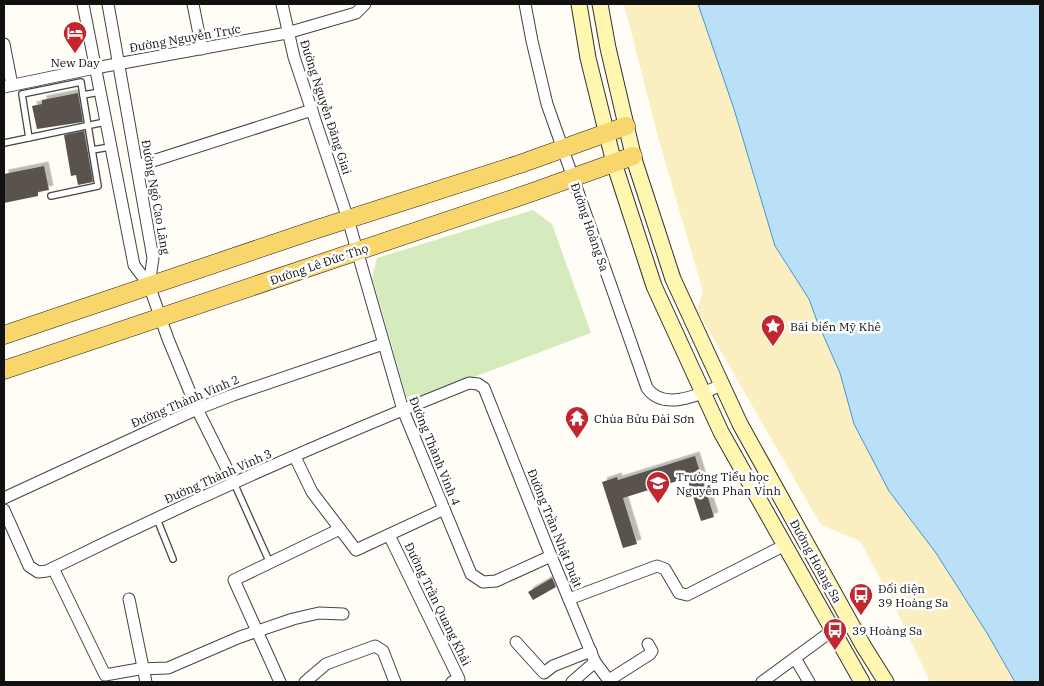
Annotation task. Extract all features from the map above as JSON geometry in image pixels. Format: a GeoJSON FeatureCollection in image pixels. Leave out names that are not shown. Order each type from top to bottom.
{"type":"FeatureCollection","features":[{"type":"Feature","properties":{"kind":"main road","name":"Đường Hoàng Sa"},"geometry":{"type":"LineString","coordinates":[[579,4],[588,58],[606,134],[654,286],[722,432],[862,682]]}},
{"type":"Feature","properties":{"kind":"main road","name":"Đường Hoàng Sa"},"geometry":{"type":"LineString","coordinates":[[600,4],[608,48],[633,156],[674,279],[740,424],[848,620],[886,682]]}},
{"type":"Feature","properties":{"kind":"main road"},"geometry":{"type":"LineString","coordinates":[[4,335],[626,126]]}},
{"type":"Feature","properties":{"kind":"main road","name":"Đường Lê Đức Thọ"},"geometry":{"type":"LineString","coordinates":[[4,370],[633,156]]}},
{"type":"Feature","properties":{"kind":"main road"},"geometry":{"type":"LineString","coordinates":[[833,630],[848,620]]}},
{"type":"Feature","properties":{"kind":"street"},"geometry":{"type":"LineString","coordinates":[[83,4],[134,265],[150,285],[160,318],[197,409],[234,483]]}},
{"type":"Feature","properties":{"kind":"street","name":"Đường Ngô Cao Lãng"},"geometry":{"type":"LineString","coordinates":[[108,4],[154,258],[150,285]]}},
{"type":"Feature","properties":{"kind":"street"},"geometry":{"type":"LineString","coordinates":[[193,4],[202,49]]}},
{"type":"Feature","properties":{"kind":"street","name":"Đường Nguyễn Đăng Giai"},"geometry":{"type":"LineString","coordinates":[[282,4],[287,33],[358,251]]}},
{"type":"Feature","properties":{"kind":"street","name":"Đường Nguyễn Trực"},"geometry":{"type":"LineString","coordinates":[[8,86],[39,85],[95,68],[287,33],[356,13],[365,4]]}},
{"type":"Feature","properties":{"kind":"street","name":"Đường Hoàng Sa"},"geometry":{"type":"LineString","coordinates":[[526,4],[534,51],[547,104],[647,388],[651,393],[664,400],[676,400],[704,393],[722,385]]}},
{"type":"Feature","properties":{"kind":"street"},"geometry":{"type":"LineString","coordinates":[[4,44],[8,86]]}},
{"type":"Feature","properties":{"kind":"street"},"geometry":{"type":"LineString","coordinates":[[137,166],[312,110]]}},
{"type":"Feature","properties":{"kind":"street","name":"Đường Thành Vinh 4"},"geometry":{"type":"LineString","coordinates":[[358,251],[403,410],[472,574],[477,580],[489,583],[551,556]]}},
{"type":"Feature","properties":{"kind":"street","name":"Đường Thành Vinh 2"},"geometry":{"type":"LineString","coordinates":[[4,498],[197,409],[383,344]]}},
{"type":"Feature","properties":{"kind":"street","name":"Đường Thành Vinh 3"},"geometry":{"type":"LineString","coordinates":[[4,510],[29,566],[38,572],[53,568],[234,483],[403,410],[469,383],[478,384]]}},
{"type":"Feature","properties":{"kind":"street","name":"Đường Trần Nhật Duật"},"geometry":{"type":"LineString","coordinates":[[478,384],[484,388],[593,656],[610,681]]}},
{"type":"Feature","properties":{"kind":"street","name":"Đường Trần Quang Khải"},"geometry":{"type":"LineString","coordinates":[[294,457],[312,492],[356,550],[444,509]]}},
{"type":"Feature","properties":{"kind":"street"},"geometry":{"type":"LineString","coordinates":[[280,682],[256,633],[234,580],[340,529]]}},
{"type":"Feature","properties":{"kind":"street","name":"Đường Trần Quang Khải"},"geometry":{"type":"LineString","coordinates":[[389,535],[458,681]]}},
{"type":"Feature","properties":{"kind":"street"},"geometry":{"type":"LineString","coordinates":[[569,599],[657,566],[664,568],[679,593],[687,596],[785,545]]}},
{"type":"Feature","properties":{"kind":"street"},"geometry":{"type":"LineString","coordinates":[[53,568],[105,676],[142,669],[168,668],[240,637],[314,614],[343,614]]}},
{"type":"Feature","properties":{"kind":"street"},"geometry":{"type":"LineString","coordinates":[[129,599],[146,682]]}},
{"type":"Feature","properties":{"kind":"street"},"geometry":{"type":"LineString","coordinates":[[762,682],[833,630]]}},
{"type":"Feature","properties":{"kind":"street"},"geometry":{"type":"LineString","coordinates":[[516,642],[544,673],[553,666],[593,656]]}},
{"type":"Feature","properties":{"kind":"street"},"geometry":{"type":"LineString","coordinates":[[610,681],[650,654],[652,651],[648,644]]}},
{"type":"Feature","properties":{"kind":"street"},"geometry":{"type":"LineString","coordinates":[[304,682],[326,664],[375,646],[383,651],[395,682]]}},
{"type":"Feature","properties":{"kind":"street"},"geometry":{"type":"LineString","coordinates":[[572,682],[593,656]]}},
{"type":"Feature","properties":{"kind":"street"},"geometry":{"type":"LineString","coordinates":[[795,658],[809,682]]}},
{"type":"Feature","properties":{"kind":"lane"},"geometry":{"type":"LineString","coordinates":[[29,138],[22,94],[39,85],[81,82],[98,186],[50,196]]}},
{"type":"Feature","properties":{"kind":"lane"},"geometry":{"type":"LineString","coordinates":[[83,95],[100,92]]}},
{"type":"Feature","properties":{"kind":"lane"},"geometry":{"type":"LineString","coordinates":[[4,143],[105,122]]}},
{"type":"Feature","properties":{"kind":"lane"},"geometry":{"type":"LineString","coordinates":[[92,150],[110,147]]}},
{"type":"Feature","properties":{"kind":"lane"},"geometry":{"type":"LineString","coordinates":[[234,483],[270,563]]}},
{"type":"Feature","properties":{"kind":"lane"},"geometry":{"type":"LineString","coordinates":[[157,519],[173,559]]}},
{"type":"Feature","properties":{"kind":"green space"},"geometry":{"type":"Polygon","coordinates":[[[533,210],[552,224],[591,333],[408,402],[372,277],[377,258],[533,210]]]}},
{"type":"Feature","properties":{"kind":"sand","name":"Bãi biển Mỹ Khê"},"geometry":{"type":"Polygon","coordinates":[[[624,4],[698,4],[734,109],[775,246],[809,299],[840,373],[854,424],[889,491],[936,553],[987,633],[1015,682],[930,682],[892,601],[860,541],[821,525],[697,310],[703,292],[657,133],[624,4]]]}},
{"type":"Feature","properties":{"kind":"water"},"geometry":{"type":"Polygon","coordinates":[[[698,4],[1040,4],[1040,682],[1015,682],[987,633],[936,553],[889,491],[854,424],[840,373],[809,299],[775,246],[734,109],[698,4]]]}},
{"type":"Feature","properties":{"kind":"building"},"geometry":{"type":"Polygon","coordinates":[[[78,93],[83,122],[37,129],[32,106],[42,104],[42,100],[78,93]]]}},
{"type":"Feature","properties":{"kind":"building"},"geometry":{"type":"Polygon","coordinates":[[[84,131],[93,182],[78,185],[76,175],[71,176],[64,135],[84,131]]]}},
{"type":"Feature","properties":{"kind":"building"},"geometry":{"type":"Polygon","coordinates":[[[44,166],[49,190],[38,192],[38,196],[4,203],[4,174],[44,166]]]}},
{"type":"Feature","properties":{"kind":"building"},"geometry":{"type":"Polygon","coordinates":[[[695,456],[714,517],[701,521],[687,478],[623,498],[637,544],[623,548],[602,482],[617,477],[618,480],[695,456]]]}},
{"type":"Feature","properties":{"kind":"building"},"geometry":{"type":"Polygon","coordinates":[[[552,578],[556,587],[533,600],[528,592],[552,578]]]}},
{"type":"Feature","properties":{"kind":"place","name":"New Day"},"geometry":{"type":"Point","coordinates":[75,54]}},
{"type":"Feature","properties":{"kind":"place","name":"Bãi biển Mỹ Khê"},"geometry":{"type":"Point","coordinates":[773,347]}},
{"type":"Feature","properties":{"kind":"place","name":"Chùa Bửu Đài Sơn"},"geometry":{"type":"Point","coordinates":[577,439]}},
{"type":"Feature","properties":{"kind":"place","name":"Trường Tiểu học Nguyễn Phan Vinh"},"geometry":{"type":"Point","coordinates":[658,504]}},
{"type":"Feature","properties":{"kind":"place","name":"Đối diện 39 Hoàng Sa"},"geometry":{"type":"Point","coordinates":[861,616]}},
{"type":"Feature","properties":{"kind":"place","name":"39 Hoàng Sa"},"geometry":{"type":"Point","coordinates":[835,651]}}]}
